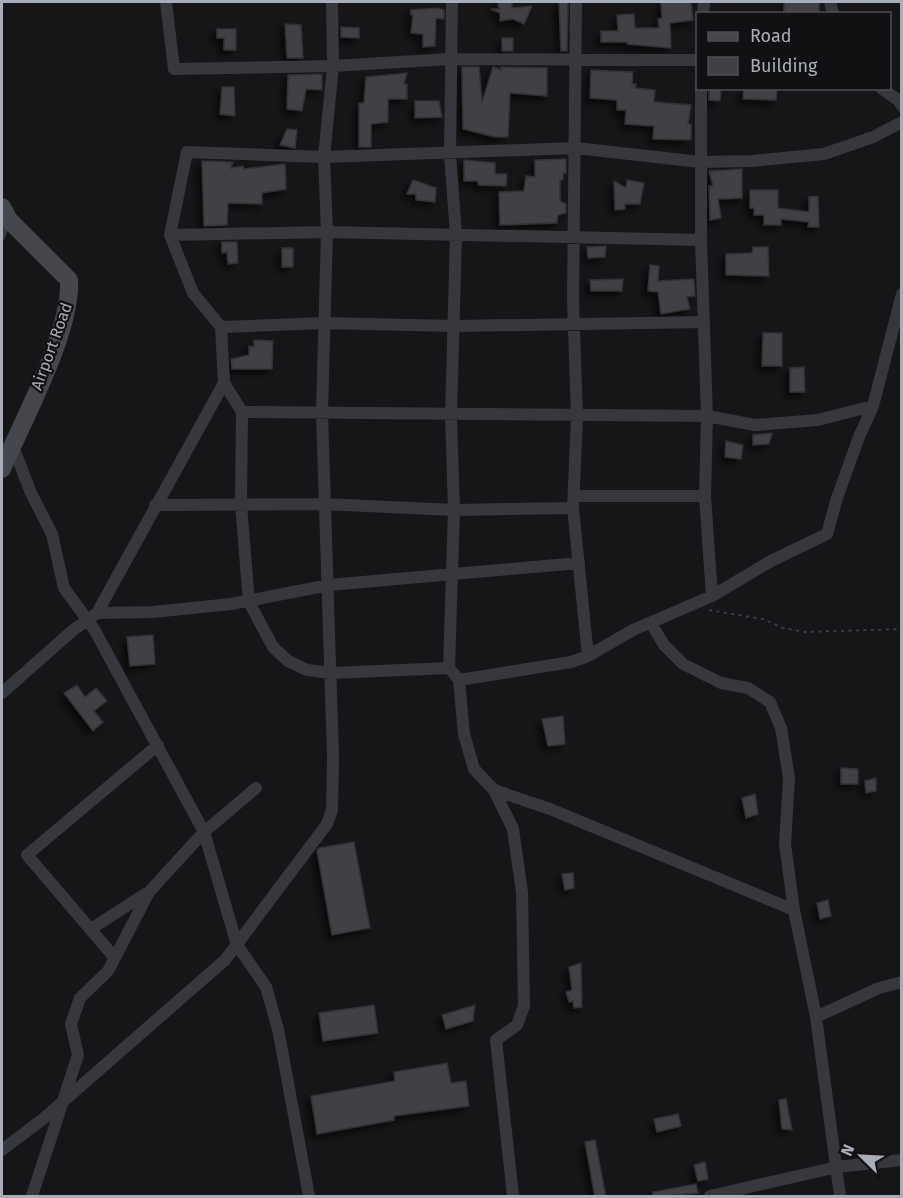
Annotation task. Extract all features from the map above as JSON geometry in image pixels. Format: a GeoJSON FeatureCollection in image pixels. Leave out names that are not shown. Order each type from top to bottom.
{"type":"FeatureCollection","features":[{"type":"Feature","properties":{"kind":"street"},"geometry":{"type":"LineString","coordinates":[[166,2],[174,69],[333,66],[449,59],[696,60]]}},
{"type":"Feature","properties":{"kind":"street"},"geometry":{"type":"LineString","coordinates":[[2,1150],[43,1119],[65,1096],[190,993],[225,960],[327,824],[332,810],[329,585],[323,504],[322,412],[327,232],[324,157],[333,66],[332,2]]}},
{"type":"Feature","properties":{"kind":"street"},"geometry":{"type":"LineString","coordinates":[[452,2],[449,59],[450,154],[456,235],[450,416],[454,510],[449,668],[459,680],[464,734],[474,769],[494,790],[513,829],[522,892],[524,1006],[517,1025],[496,1040],[513,1197]]}},
{"type":"Feature","properties":{"kind":"street"},"geometry":{"type":"LineString","coordinates":[[576,2],[574,324],[577,417],[574,502],[588,656]]}},
{"type":"Feature","properties":{"kind":"street"},"geometry":{"type":"LineString","coordinates":[[701,90],[699,162],[707,416],[705,496],[712,596]]}},
{"type":"Feature","properties":{"kind":"street"},"geometry":{"type":"LineString","coordinates":[[884,90],[898,100],[902,106]]}},
{"type":"Feature","properties":{"kind":"street"},"geometry":{"type":"LineString","coordinates":[[449,668],[331,673],[307,670],[288,661],[273,647],[249,602],[241,505],[242,412],[224,383],[221,327],[193,293],[170,235],[188,152],[324,157],[576,148],[699,162],[752,161],[824,154],[873,137],[902,122]]}},
{"type":"Feature","properties":{"kind":"street","name":"Airport Road"},"geometry":{"type":"LineString","coordinates":[[2,469],[52,352],[70,298],[69,280],[5,214]]}},
{"type":"Feature","properties":{"kind":"street"},"geometry":{"type":"LineString","coordinates":[[170,235],[327,232],[701,240]]}},
{"type":"Feature","properties":{"kind":"street"},"geometry":{"type":"LineString","coordinates":[[459,680],[571,662],[588,656],[633,630],[712,596],[771,561],[827,534],[840,488],[873,406],[902,294]]}},
{"type":"Feature","properties":{"kind":"street"},"geometry":{"type":"LineString","coordinates":[[221,327],[324,323],[454,326],[704,322]]}},
{"type":"Feature","properties":{"kind":"street"},"geometry":{"type":"LineString","coordinates":[[2,693],[92,616],[224,383]]}},
{"type":"Feature","properties":{"kind":"street"},"geometry":{"type":"LineString","coordinates":[[242,412],[450,416],[707,416],[755,425],[818,420],[873,406]]}},
{"type":"Feature","properties":{"kind":"street"},"geometry":{"type":"LineString","coordinates":[[12,444],[31,493],[52,534],[64,588],[92,616],[204,832],[237,945],[266,987],[278,1029],[309,1197]]}},
{"type":"Feature","properties":{"kind":"street"},"geometry":{"type":"LineString","coordinates":[[154,505],[323,504],[454,510],[705,496]]}},
{"type":"Feature","properties":{"kind":"street"},"geometry":{"type":"LineString","coordinates":[[92,616],[249,602],[329,585],[579,562]]}},
{"type":"Feature","properties":{"kind":"street"},"geometry":{"type":"LineString","coordinates":[[651,623],[664,645],[683,664],[721,683],[748,688],[770,702],[782,728],[789,778],[785,844],[794,910],[816,1017],[840,1197]]}},
{"type":"Feature","properties":{"kind":"street"},"geometry":{"type":"LineString","coordinates":[[115,958],[27,855],[158,745]]}},
{"type":"Feature","properties":{"kind":"street"},"geometry":{"type":"LineString","coordinates":[[91,929],[149,892],[204,832],[256,788]]}},
{"type":"Feature","properties":{"kind":"street"},"geometry":{"type":"LineString","coordinates":[[494,790],[550,809],[794,910]]}},
{"type":"Feature","properties":{"kind":"street"},"geometry":{"type":"LineString","coordinates":[[32,1197],[78,1055],[72,1024],[80,998],[108,971],[149,892]]}},
{"type":"Feature","properties":{"kind":"street"},"geometry":{"type":"LineString","coordinates":[[816,1017],[879,988],[902,982]]}},
{"type":"Feature","properties":{"kind":"street"},"geometry":{"type":"LineString","coordinates":[[710,1197],[837,1167],[902,1160]]}},
{"type":"Feature","properties":{"kind":"lane"},"geometry":{"type":"LineString","coordinates":[[2,237],[5,214]]}},
{"type":"Feature","properties":{"kind":"path"},"geometry":{"type":"LineString","coordinates":[[688,606],[763,619],[783,628],[805,632],[902,629]]}},
{"type":"Feature","properties":{"kind":"building"},"geometry":{"type":"Polygon","coordinates":[[[498,2],[512,2],[512,8],[532,6],[524,24],[513,19],[500,21],[500,13],[491,9],[499,9],[498,2]]]}},
{"type":"Feature","properties":{"kind":"building"},"geometry":{"type":"Polygon","coordinates":[[[559,2],[568,2],[567,51],[561,51],[559,2]]]}},
{"type":"Feature","properties":{"kind":"building"},"geometry":{"type":"Polygon","coordinates":[[[661,2],[691,2],[693,20],[670,23],[671,48],[627,44],[627,42],[601,42],[601,31],[618,31],[617,15],[634,14],[635,28],[659,28],[658,19],[662,18],[661,2]]]}},
{"type":"Feature","properties":{"kind":"building"},"geometry":{"type":"Polygon","coordinates":[[[784,2],[819,2],[819,12],[784,12],[784,2]]]}},
{"type":"Feature","properties":{"kind":"building"},"geometry":{"type":"Polygon","coordinates":[[[437,8],[444,10],[444,19],[436,18],[435,46],[423,47],[423,34],[411,33],[413,15],[411,15],[411,10],[437,8]]]}},
{"type":"Feature","properties":{"kind":"building"},"geometry":{"type":"Polygon","coordinates":[[[285,24],[301,25],[303,58],[287,58],[285,24]]]}},
{"type":"Feature","properties":{"kind":"building"},"geometry":{"type":"Polygon","coordinates":[[[341,27],[359,28],[359,38],[341,37],[341,27]]]}},
{"type":"Feature","properties":{"kind":"building"},"geometry":{"type":"Polygon","coordinates":[[[217,29],[236,29],[236,50],[224,50],[224,38],[217,38],[217,29]]]}},
{"type":"Feature","properties":{"kind":"building"},"geometry":{"type":"Polygon","coordinates":[[[502,38],[513,38],[513,51],[502,51],[502,38]]]}},
{"type":"Feature","properties":{"kind":"building"},"geometry":{"type":"Polygon","coordinates":[[[462,67],[479,67],[482,102],[493,67],[501,70],[501,67],[547,68],[547,96],[510,93],[508,137],[495,137],[463,129],[462,67]]]}},
{"type":"Feature","properties":{"kind":"building"},"geometry":{"type":"Polygon","coordinates":[[[591,70],[633,72],[632,84],[636,84],[635,88],[655,90],[654,102],[691,105],[688,124],[691,124],[691,140],[653,139],[654,126],[625,124],[626,110],[617,110],[617,100],[590,98],[591,70]]]}},
{"type":"Feature","properties":{"kind":"building"},"geometry":{"type":"Polygon","coordinates":[[[407,73],[404,84],[407,84],[407,99],[388,99],[388,122],[371,124],[371,147],[359,147],[359,103],[364,103],[366,77],[407,73]]]}},
{"type":"Feature","properties":{"kind":"building"},"geometry":{"type":"Polygon","coordinates":[[[322,74],[322,90],[306,89],[302,111],[287,109],[288,75],[322,74]]]}},
{"type":"Feature","properties":{"kind":"building"},"geometry":{"type":"Polygon","coordinates":[[[222,87],[234,87],[235,116],[220,114],[222,87]]]}},
{"type":"Feature","properties":{"kind":"building"},"geometry":{"type":"Polygon","coordinates":[[[709,90],[721,90],[720,101],[709,100],[709,90]]]}},
{"type":"Feature","properties":{"kind":"building"},"geometry":{"type":"Polygon","coordinates":[[[744,90],[777,90],[776,100],[743,99],[744,90]]]}},
{"type":"Feature","properties":{"kind":"building"},"geometry":{"type":"Polygon","coordinates":[[[415,101],[439,101],[442,117],[415,118],[415,101]]]}},
{"type":"Feature","properties":{"kind":"building"},"geometry":{"type":"Polygon","coordinates":[[[287,129],[297,130],[295,148],[280,145],[287,129]]]}},
{"type":"Feature","properties":{"kind":"building"},"geometry":{"type":"Polygon","coordinates":[[[566,159],[566,173],[563,173],[563,180],[560,180],[560,201],[566,204],[566,213],[558,215],[557,223],[500,225],[499,192],[524,191],[526,176],[535,177],[535,160],[566,159]]]}},
{"type":"Feature","properties":{"kind":"building"},"geometry":{"type":"Polygon","coordinates":[[[464,160],[495,163],[495,174],[507,174],[506,186],[478,185],[478,181],[464,181],[464,160]]]}},
{"type":"Feature","properties":{"kind":"building"},"geometry":{"type":"Polygon","coordinates":[[[202,161],[233,162],[231,168],[243,166],[244,169],[285,164],[286,189],[262,193],[262,204],[228,203],[227,225],[204,226],[202,161]]]}},
{"type":"Feature","properties":{"kind":"building"},"geometry":{"type":"Polygon","coordinates":[[[742,169],[742,198],[718,199],[721,218],[710,220],[709,186],[713,186],[709,171],[742,169]]]}},
{"type":"Feature","properties":{"kind":"building"},"geometry":{"type":"Polygon","coordinates":[[[413,180],[436,188],[435,202],[416,200],[416,194],[407,194],[413,180]]]}},
{"type":"Feature","properties":{"kind":"building"},"geometry":{"type":"Polygon","coordinates":[[[627,180],[644,183],[640,204],[625,204],[625,209],[615,210],[614,181],[626,188],[627,180]]]}},
{"type":"Feature","properties":{"kind":"building"},"geometry":{"type":"Polygon","coordinates":[[[750,190],[778,190],[778,208],[809,212],[809,197],[818,196],[819,227],[808,227],[809,222],[781,219],[781,225],[764,225],[764,215],[754,215],[754,208],[750,208],[750,190]]]}},
{"type":"Feature","properties":{"kind":"building"},"geometry":{"type":"Polygon","coordinates":[[[222,242],[237,242],[238,263],[228,264],[227,252],[222,253],[222,242]]]}},
{"type":"Feature","properties":{"kind":"building"},"geometry":{"type":"Polygon","coordinates":[[[606,246],[605,257],[588,258],[587,247],[606,246]]]}},
{"type":"Feature","properties":{"kind":"building"},"geometry":{"type":"Polygon","coordinates":[[[753,247],[768,247],[769,276],[726,275],[726,254],[752,253],[753,247]]]}},
{"type":"Feature","properties":{"kind":"building"},"geometry":{"type":"Polygon","coordinates":[[[282,248],[293,248],[293,267],[282,267],[282,248]]]}},
{"type":"Feature","properties":{"kind":"building"},"geometry":{"type":"Polygon","coordinates":[[[650,265],[659,266],[658,281],[694,279],[695,296],[687,297],[690,309],[661,314],[658,292],[648,291],[650,265]]]}},
{"type":"Feature","properties":{"kind":"building"},"geometry":{"type":"Polygon","coordinates":[[[623,279],[622,291],[591,291],[590,280],[623,279]]]}},
{"type":"Feature","properties":{"kind":"building"},"geometry":{"type":"Polygon","coordinates":[[[763,333],[782,333],[782,366],[762,366],[763,333]]]}},
{"type":"Feature","properties":{"kind":"building"},"geometry":{"type":"Polygon","coordinates":[[[254,340],[273,341],[272,369],[232,369],[231,359],[249,355],[249,346],[254,347],[254,340]]]}},
{"type":"Feature","properties":{"kind":"building"},"geometry":{"type":"Polygon","coordinates":[[[804,367],[805,392],[790,392],[790,368],[804,367]]]}},
{"type":"Feature","properties":{"kind":"building"},"geometry":{"type":"Polygon","coordinates":[[[772,433],[769,444],[753,445],[753,435],[772,433]]]}},
{"type":"Feature","properties":{"kind":"building"},"geometry":{"type":"Polygon","coordinates":[[[726,441],[743,445],[741,459],[725,457],[726,441]]]}},
{"type":"Feature","properties":{"kind":"building"},"geometry":{"type":"Polygon","coordinates":[[[153,635],[155,664],[130,666],[127,637],[153,635]]]}},
{"type":"Feature","properties":{"kind":"building"},"geometry":{"type":"Polygon","coordinates":[[[77,685],[85,697],[96,688],[107,701],[94,711],[103,722],[93,731],[64,693],[77,685]]]}},
{"type":"Feature","properties":{"kind":"building"},"geometry":{"type":"Polygon","coordinates":[[[563,716],[565,744],[548,746],[542,719],[563,716]]]}},
{"type":"Feature","properties":{"kind":"building"},"geometry":{"type":"Polygon","coordinates":[[[841,768],[858,769],[858,784],[841,784],[841,768]]]}},
{"type":"Feature","properties":{"kind":"building"},"geometry":{"type":"Polygon","coordinates":[[[876,778],[876,791],[866,793],[865,781],[876,778]]]}},
{"type":"Feature","properties":{"kind":"building"},"geometry":{"type":"Polygon","coordinates":[[[755,794],[758,814],[746,818],[742,798],[755,794]]]}},
{"type":"Feature","properties":{"kind":"building"},"geometry":{"type":"Polygon","coordinates":[[[354,842],[370,928],[332,935],[317,851],[319,848],[354,842]]]}},
{"type":"Feature","properties":{"kind":"building"},"geometry":{"type":"Polygon","coordinates":[[[573,873],[574,888],[565,890],[562,874],[573,873]]]}},
{"type":"Feature","properties":{"kind":"building"},"geometry":{"type":"Polygon","coordinates":[[[828,900],[831,916],[820,919],[817,903],[828,900]]]}},
{"type":"Feature","properties":{"kind":"building"},"geometry":{"type":"Polygon","coordinates":[[[581,963],[582,1007],[574,1008],[573,1001],[569,1002],[566,992],[572,990],[569,967],[581,963]]]}},
{"type":"Feature","properties":{"kind":"building"},"geometry":{"type":"Polygon","coordinates":[[[374,1005],[378,1033],[323,1041],[319,1013],[374,1005]]]}},
{"type":"Feature","properties":{"kind":"building"},"geometry":{"type":"Polygon","coordinates":[[[475,1005],[473,1021],[446,1029],[442,1015],[475,1005]]]}},
{"type":"Feature","properties":{"kind":"building"},"geometry":{"type":"Polygon","coordinates":[[[447,1063],[451,1083],[466,1081],[469,1106],[394,1116],[394,1120],[317,1134],[311,1096],[395,1081],[394,1072],[447,1063]]]}},
{"type":"Feature","properties":{"kind":"building"},"geometry":{"type":"Polygon","coordinates":[[[786,1099],[792,1130],[782,1129],[779,1100],[786,1099]]]}},
{"type":"Feature","properties":{"kind":"building"},"geometry":{"type":"Polygon","coordinates":[[[678,1114],[681,1126],[657,1132],[654,1119],[678,1114]]]}},
{"type":"Feature","properties":{"kind":"building"},"geometry":{"type":"Polygon","coordinates":[[[595,1140],[606,1197],[595,1197],[585,1142],[595,1140]]]}},
{"type":"Feature","properties":{"kind":"building"},"geometry":{"type":"Polygon","coordinates":[[[705,1162],[708,1179],[698,1181],[694,1165],[705,1162]]]}},
{"type":"Feature","properties":{"kind":"building"},"geometry":{"type":"Polygon","coordinates":[[[696,1184],[698,1193],[653,1197],[653,1192],[696,1184]]]}}]}
